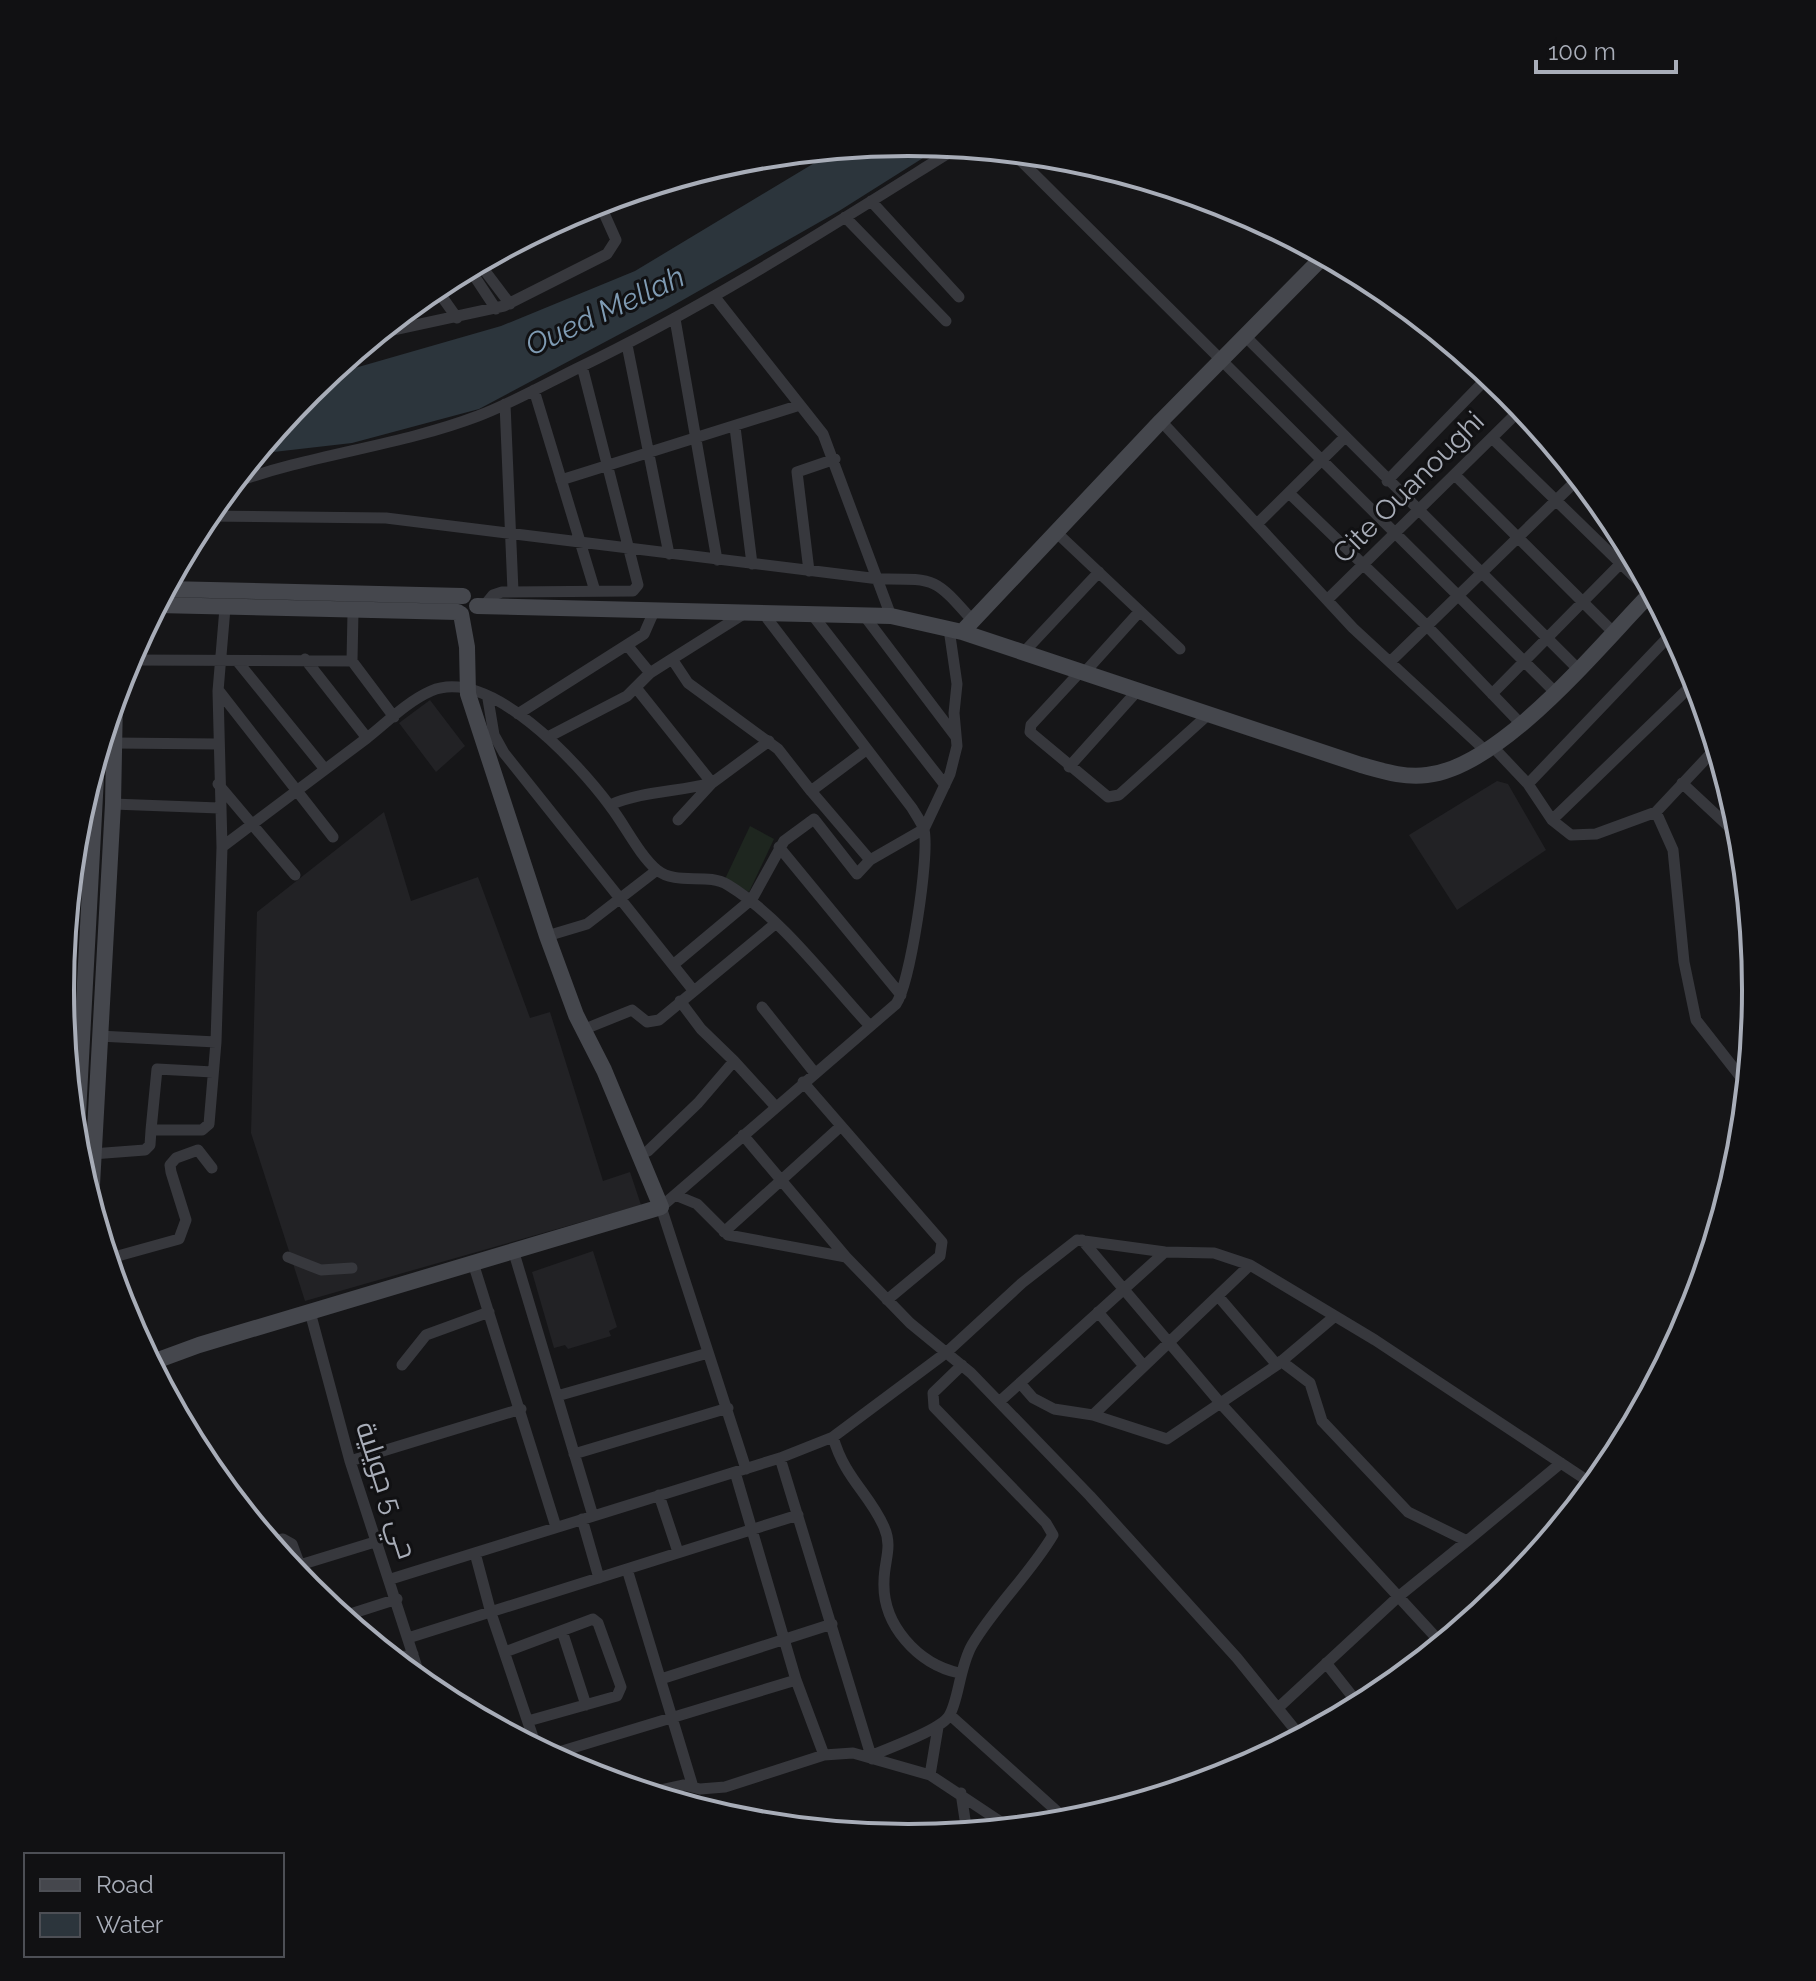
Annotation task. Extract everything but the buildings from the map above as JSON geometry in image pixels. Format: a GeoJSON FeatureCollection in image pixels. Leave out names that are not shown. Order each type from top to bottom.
{"type":"FeatureCollection","features":[{"type":"Feature","properties":{"kind":"street"},"geometry":{"type":"LineString","coordinates":[[251,478],[297,463],[360,451],[477,416],[505,404],[675,319],[942,157]]}},
{"type":"Feature","properties":{"kind":"street"},"geometry":{"type":"LineString","coordinates":[[1026,165],[1324,458],[1554,691]]}},
{"type":"Feature","properties":{"kind":"street"},"geometry":{"type":"LineString","coordinates":[[871,201],[959,297]]}},
{"type":"Feature","properties":{"kind":"street"},"geometry":{"type":"LineString","coordinates":[[400,329],[510,304],[614,248],[616,240],[604,214]]}},
{"type":"Feature","properties":{"kind":"street"},"geometry":{"type":"LineString","coordinates":[[845,217],[946,321]]}},
{"type":"Feature","properties":{"kind":"street"},"geometry":{"type":"LineString","coordinates":[[961,627],[1317,264]]}},
{"type":"Feature","properties":{"kind":"street"},"geometry":{"type":"LineString","coordinates":[[485,272],[510,304]]}},
{"type":"Feature","properties":{"kind":"street"},"geometry":{"type":"LineString","coordinates":[[475,278],[496,309]]}},
{"type":"Feature","properties":{"kind":"street"},"geometry":{"type":"LineString","coordinates":[[714,296],[823,434],[835,459],[891,616]]}},
{"type":"Feature","properties":{"kind":"street"},"geometry":{"type":"LineString","coordinates":[[443,298],[457,318]]}},
{"type":"Feature","properties":{"kind":"street"},"geometry":{"type":"LineString","coordinates":[[675,319],[717,560]]}},
{"type":"Feature","properties":{"kind":"street"},"geometry":{"type":"LineString","coordinates":[[1245,336],[1577,668]]}},
{"type":"Feature","properties":{"kind":"street"},"geometry":{"type":"LineString","coordinates":[[627,345],[669,554]]}},
{"type":"Feature","properties":{"kind":"street"},"geometry":{"type":"LineString","coordinates":[[177,590],[470,608],[493,595],[513,591],[636,589],[582,366]]}},
{"type":"Feature","properties":{"kind":"street"},"geometry":{"type":"LineString","coordinates":[[1387,481],[1481,385]]}},
{"type":"Feature","properties":{"kind":"street"},"geometry":{"type":"LineString","coordinates":[[534,390],[595,591]]}},
{"type":"Feature","properties":{"kind":"street"},"geometry":{"type":"LineString","coordinates":[[505,404],[513,591]]}},
{"type":"Feature","properties":{"kind":"street"},"geometry":{"type":"LineString","coordinates":[[561,480],[800,405]]}},
{"type":"Feature","properties":{"kind":"street","name":"Cite Ouanoughi"},"geometry":{"type":"LineString","coordinates":[[1327,600],[1513,417]]}},
{"type":"Feature","properties":{"kind":"street"},"geometry":{"type":"LineString","coordinates":[[1161,421],[1327,600],[1528,784],[1552,820],[1571,835],[1596,834],[1656,812],[1708,756]]}},
{"type":"Feature","properties":{"kind":"street"},"geometry":{"type":"LineString","coordinates":[[735,427],[752,564]]}},
{"type":"Feature","properties":{"kind":"street"},"geometry":{"type":"LineString","coordinates":[[1257,524],[1345,437]]}},
{"type":"Feature","properties":{"kind":"street"},"geometry":{"type":"LineString","coordinates":[[1492,438],[1622,562],[1492,694]]}},
{"type":"Feature","properties":{"kind":"street"},"geometry":{"type":"LineString","coordinates":[[809,571],[796,475],[802,469],[835,459]]}},
{"type":"Feature","properties":{"kind":"street"},"geometry":{"type":"LineString","coordinates":[[1455,475],[1613,632]]}},
{"type":"Feature","properties":{"kind":"street"},"geometry":{"type":"LineString","coordinates":[[1391,661],[1572,485]]}},
{"type":"Feature","properties":{"kind":"street"},"geometry":{"type":"LineString","coordinates":[[1289,493],[1427,626],[1521,724]]}},
{"type":"Feature","properties":{"kind":"street"},"geometry":{"type":"LineString","coordinates":[[160,1359],[661,1207],[870,1026],[901,995],[925,867],[924,829],[945,785],[956,751],[954,713],[961,627],[940,584],[924,579],[879,579],[386,518],[223,516]]}},
{"type":"Feature","properties":{"kind":"street"},"geometry":{"type":"LineString","coordinates":[[1056,532],[1180,649]]}},
{"type":"Feature","properties":{"kind":"street"},"geometry":{"type":"LineString","coordinates":[[1024,652],[1099,572]]}},
{"type":"Feature","properties":{"kind":"street"},"geometry":{"type":"LineString","coordinates":[[169,606],[353,612],[470,608],[655,609],[891,616],[961,627],[1024,652],[1389,773],[1426,775],[1444,772],[1490,749],[1521,724],[1644,601]]}},
{"type":"Feature","properties":{"kind":"street"},"geometry":{"type":"LineString","coordinates":[[151,1130],[206,1129],[216,1042],[222,847],[217,784],[218,691],[225,608]]}},
{"type":"Feature","properties":{"kind":"street"},"geometry":{"type":"LineString","coordinates":[[470,608],[468,690],[573,1007],[661,1207],[728,1408],[751,1529],[796,1680],[824,1755]]}},
{"type":"Feature","properties":{"kind":"street"},"geometry":{"type":"LineString","coordinates":[[518,714],[648,630],[655,609]]}},
{"type":"Feature","properties":{"kind":"street"},"geometry":{"type":"LineString","coordinates":[[1140,611],[1030,729],[1033,737],[1101,793],[1113,797],[1210,713]]}},
{"type":"Feature","properties":{"kind":"street"},"geometry":{"type":"LineString","coordinates":[[353,612],[352,661],[394,717]]}},
{"type":"Feature","properties":{"kind":"street"},"geometry":{"type":"LineString","coordinates":[[548,737],[607,709],[637,689],[650,673],[755,612]]}},
{"type":"Feature","properties":{"kind":"street"},"geometry":{"type":"LineString","coordinates":[[755,612],[866,750],[924,829]]}},
{"type":"Feature","properties":{"kind":"street"},"geometry":{"type":"LineString","coordinates":[[811,613],[945,785]]}},
{"type":"Feature","properties":{"kind":"street"},"geometry":{"type":"LineString","coordinates":[[863,614],[956,737]]}},
{"type":"Feature","properties":{"kind":"street"},"geometry":{"type":"LineString","coordinates":[[1528,784],[1665,641]]}},
{"type":"Feature","properties":{"kind":"street"},"geometry":{"type":"LineString","coordinates":[[627,645],[650,673]]}},
{"type":"Feature","properties":{"kind":"street"},"geometry":{"type":"LineString","coordinates":[[305,659],[367,738]]}},
{"type":"Feature","properties":{"kind":"street"},"geometry":{"type":"LineString","coordinates":[[672,659],[688,683],[769,741],[870,860]]}},
{"type":"Feature","properties":{"kind":"street"},"geometry":{"type":"LineString","coordinates":[[142,660],[352,661]]}},
{"type":"Feature","properties":{"kind":"street"},"geometry":{"type":"LineString","coordinates":[[238,662],[324,768]]}},
{"type":"Feature","properties":{"kind":"street"},"geometry":{"type":"LineString","coordinates":[[637,689],[712,783]]}},
{"type":"Feature","properties":{"kind":"street"},"geometry":{"type":"LineString","coordinates":[[1069,767],[1139,689]]}},
{"type":"Feature","properties":{"kind":"street"},"geometry":{"type":"LineString","coordinates":[[222,847],[295,788],[430,691],[468,690],[518,714],[577,763],[657,870],[680,878],[723,882],[752,899],[870,1026]]}},
{"type":"Feature","properties":{"kind":"street"},"geometry":{"type":"LineString","coordinates":[[1552,820],[1686,690]]}},
{"type":"Feature","properties":{"kind":"street"},"geometry":{"type":"LineString","coordinates":[[218,691],[333,837]]}},
{"type":"Feature","properties":{"kind":"street"},"geometry":{"type":"LineString","coordinates":[[488,699],[494,735],[504,753],[693,990]]}},
{"type":"Feature","properties":{"kind":"street"},"geometry":{"type":"LineString","coordinates":[[87,1133],[99,1036],[114,735]]}},
{"type":"Feature","properties":{"kind":"street"},"geometry":{"type":"LineString","coordinates":[[678,820],[712,783],[769,741]]}},
{"type":"Feature","properties":{"kind":"street"},"geometry":{"type":"LineString","coordinates":[[114,743],[217,744]]}},
{"type":"Feature","properties":{"kind":"street"},"geometry":{"type":"LineString","coordinates":[[811,791],[866,750]]}},
{"type":"Feature","properties":{"kind":"street"},"geometry":{"type":"LineString","coordinates":[[610,805],[642,793],[674,792],[712,783]]}},
{"type":"Feature","properties":{"kind":"street"},"geometry":{"type":"LineString","coordinates":[[1682,783],[1725,823]]}},
{"type":"Feature","properties":{"kind":"street"},"geometry":{"type":"LineString","coordinates":[[217,784],[295,875]]}},
{"type":"Feature","properties":{"kind":"street"},"geometry":{"type":"LineString","coordinates":[[113,804],[219,808]]}},
{"type":"Feature","properties":{"kind":"street"},"geometry":{"type":"LineString","coordinates":[[85,1123],[95,806]]}},
{"type":"Feature","properties":{"kind":"street"},"geometry":{"type":"LineString","coordinates":[[673,965],[752,899],[779,847],[826,810]]}},
{"type":"Feature","properties":{"kind":"street"},"geometry":{"type":"LineString","coordinates":[[1656,812],[1675,858],[1684,962],[1696,1020],[1737,1073]]}},
{"type":"Feature","properties":{"kind":"street"},"geometry":{"type":"LineString","coordinates":[[814,819],[857,874],[870,860],[924,829]]}},
{"type":"Feature","properties":{"kind":"street"},"geometry":{"type":"LineString","coordinates":[[779,847],[901,995]]}},
{"type":"Feature","properties":{"kind":"street"},"geometry":{"type":"LineString","coordinates":[[86,853],[93,857]]}},
{"type":"Feature","properties":{"kind":"street"},"geometry":{"type":"LineString","coordinates":[[547,936],[587,924],[657,870]]}},
{"type":"Feature","properties":{"kind":"street"},"geometry":{"type":"LineString","coordinates":[[585,1029],[632,1010],[652,1023],[775,924]]}},
{"type":"Feature","properties":{"kind":"street"},"geometry":{"type":"LineString","coordinates":[[680,1001],[701,1029],[776,1107]]}},
{"type":"Feature","properties":{"kind":"street"},"geometry":{"type":"LineString","coordinates":[[762,1007],[814,1072]]}},
{"type":"Feature","properties":{"kind":"street"},"geometry":{"type":"LineString","coordinates":[[99,1036],[216,1042]]}},
{"type":"Feature","properties":{"kind":"street"},"geometry":{"type":"LineString","coordinates":[[638,1154],[648,1151],[698,1103],[734,1061]]}},
{"type":"Feature","properties":{"kind":"street"},"geometry":{"type":"LineString","coordinates":[[90,1153],[145,1150],[150,1145],[157,1069],[213,1072]]}},
{"type":"Feature","properties":{"kind":"street"},"geometry":{"type":"LineString","coordinates":[[803,1082],[944,1247],[940,1256],[887,1300]]}},
{"type":"Feature","properties":{"kind":"street"},"geometry":{"type":"LineString","coordinates":[[724,1232],[841,1126]]}},
{"type":"Feature","properties":{"kind":"street"},"geometry":{"type":"LineString","coordinates":[[743,1135],[846,1257],[887,1300],[962,1365],[1090,1496],[1295,1729]]}},
{"type":"Feature","properties":{"kind":"street"},"geometry":{"type":"LineString","coordinates":[[117,1256],[179,1239],[186,1220],[171,1172],[170,1165],[176,1158],[198,1150],[212,1168]]}},
{"type":"Feature","properties":{"kind":"street"},"geometry":{"type":"LineString","coordinates":[[675,1195],[697,1204],[724,1232],[846,1257]]}},
{"type":"Feature","properties":{"kind":"street"},"geometry":{"type":"LineString","coordinates":[[1081,1240],[1222,1405],[1435,1637]]}},
{"type":"Feature","properties":{"kind":"street"},"geometry":{"type":"LineString","coordinates":[[391,1579],[780,1458],[833,1437],[947,1352],[1067,1244],[1081,1240],[1165,1252],[1214,1253],[1250,1265],[1335,1316],[1584,1479]]}},
{"type":"Feature","properties":{"kind":"street"},"geometry":{"type":"LineString","coordinates":[[999,1402],[1165,1252]]}},
{"type":"Feature","properties":{"kind":"street"},"geometry":{"type":"LineString","coordinates":[[514,1253],[574,1454],[599,1578]]}},
{"type":"Feature","properties":{"kind":"street"},"geometry":{"type":"LineString","coordinates":[[288,1257],[321,1270],[352,1268]]}},
{"type":"Feature","properties":{"kind":"street"},"geometry":{"type":"LineString","coordinates":[[1093,1415],[1250,1265]]}},
{"type":"Feature","properties":{"kind":"street"},"geometry":{"type":"LineString","coordinates":[[474,1266],[556,1527]]}},
{"type":"Feature","properties":{"kind":"street"},"geometry":{"type":"LineString","coordinates":[[1218,1296],[1279,1363],[1310,1383],[1322,1421],[1408,1512],[1467,1541]]}},
{"type":"Feature","properties":{"kind":"street","name":"حي 5 جويلية"},"geometry":{"type":"LineString","coordinates":[[310,1312],[350,1461],[391,1579],[416,1663]]}},
{"type":"Feature","properties":{"kind":"street"},"geometry":{"type":"LineString","coordinates":[[402,1365],[426,1335],[489,1312]]}},
{"type":"Feature","properties":{"kind":"street"},"geometry":{"type":"LineString","coordinates":[[1098,1312],[1144,1366]]}},
{"type":"Feature","properties":{"kind":"street"},"geometry":{"type":"LineString","coordinates":[[1020,1383],[1043,1405],[1093,1415],[1167,1439],[1222,1405],[1335,1316]]}},
{"type":"Feature","properties":{"kind":"street"},"geometry":{"type":"LineString","coordinates":[[557,1396],[708,1353]]}},
{"type":"Feature","properties":{"kind":"street"},"geometry":{"type":"LineString","coordinates":[[872,1757],[938,1727],[950,1715],[959,1673],[982,1629],[1053,1535],[1046,1523],[934,1407],[933,1393],[962,1365]]}},
{"type":"Feature","properties":{"kind":"street"},"geometry":{"type":"LineString","coordinates":[[574,1454],[728,1408]]}},
{"type":"Feature","properties":{"kind":"street"},"geometry":{"type":"LineString","coordinates":[[350,1461],[521,1409]]}},
{"type":"Feature","properties":{"kind":"street"},"geometry":{"type":"LineString","coordinates":[[833,1437],[846,1472],[886,1530],[889,1558],[883,1578],[885,1593],[904,1640],[931,1664],[959,1673]]}},
{"type":"Feature","properties":{"kind":"street"},"geometry":{"type":"LineString","coordinates":[[780,1458],[872,1757]]}},
{"type":"Feature","properties":{"kind":"street"},"geometry":{"type":"LineString","coordinates":[[1278,1708],[1398,1597],[1561,1463]]}},
{"type":"Feature","properties":{"kind":"street"},"geometry":{"type":"LineString","coordinates":[[659,1495],[678,1552]]}},
{"type":"Feature","properties":{"kind":"street"},"geometry":{"type":"LineString","coordinates":[[408,1638],[798,1515]]}},
{"type":"Feature","properties":{"kind":"street"},"geometry":{"type":"LineString","coordinates":[[303,1564],[378,1541]]}},
{"type":"Feature","properties":{"kind":"street"},"geometry":{"type":"LineString","coordinates":[[475,1553],[491,1613],[532,1735]]}},
{"type":"Feature","properties":{"kind":"street"},"geometry":{"type":"LineString","coordinates":[[627,1569],[693,1787]]}},
{"type":"Feature","properties":{"kind":"street"},"geometry":{"type":"LineString","coordinates":[[353,1613],[397,1599]]}},
{"type":"Feature","properties":{"kind":"street"},"geometry":{"type":"LineString","coordinates":[[505,1652],[596,1620],[621,1687],[617,1696],[528,1721]]}},
{"type":"Feature","properties":{"kind":"street"},"geometry":{"type":"LineString","coordinates":[[661,1679],[832,1624]]}},
{"type":"Feature","properties":{"kind":"street"},"geometry":{"type":"LineString","coordinates":[[562,1631],[586,1705]]}},
{"type":"Feature","properties":{"kind":"street"},"geometry":{"type":"LineString","coordinates":[[405,1656],[413,1654]]}},
{"type":"Feature","properties":{"kind":"street"},"geometry":{"type":"LineString","coordinates":[[1326,1663],[1352,1696]]}},
{"type":"Feature","properties":{"kind":"street"},"geometry":{"type":"LineString","coordinates":[[565,1750],[796,1680]]}},
{"type":"Feature","properties":{"kind":"street"},"geometry":{"type":"LineString","coordinates":[[950,1715],[1056,1810]]}},
{"type":"Feature","properties":{"kind":"street"},"geometry":{"type":"LineString","coordinates":[[930,1775],[938,1727]]}},
{"type":"Feature","properties":{"kind":"street"},"geometry":{"type":"LineString","coordinates":[[672,1790],[725,1787],[824,1755],[853,1753],[930,1775],[998,1819]]}},
{"type":"Feature","properties":{"kind":"street"},"geometry":{"type":"LineString","coordinates":[[961,1793],[965,1823]]}},
{"type":"Feature","properties":{"kind":"shaded area"},"geometry":{"type":"Polygon","coordinates":[[[430,700],[465,746],[436,772],[399,723],[430,700]]]}},
{"type":"Feature","properties":{"kind":"shaded area"},"geometry":{"type":"Polygon","coordinates":[[[1497,781],[1508,784],[1546,850],[1457,910],[1409,835],[1497,781]]]}},
{"type":"Feature","properties":{"kind":"shaded area"},"geometry":{"type":"Polygon","coordinates":[[[384,812],[411,901],[478,877],[530,1018],[550,1012],[603,1181],[630,1172],[641,1205],[305,1301],[251,1133],[257,912],[384,812]]]}},
{"type":"Feature","properties":{"kind":"shaded area"},"geometry":{"type":"Polygon","coordinates":[[[750,826],[774,839],[749,892],[725,879],[750,826]]]}},
{"type":"Feature","properties":{"kind":"shaded area"},"geometry":{"type":"Polygon","coordinates":[[[593,1251],[617,1327],[609,1331],[611,1336],[568,1349],[565,1345],[554,1348],[532,1272],[593,1251]]]}},
{"type":"Feature","properties":{"kind":"water","name":"Oued Mellah"},"geometry":{"type":"Polygon","coordinates":[[[925,157],[839,211],[667,309],[479,409],[352,443],[272,452],[352,369],[501,326],[635,271],[816,162],[925,157]]]}}]}
